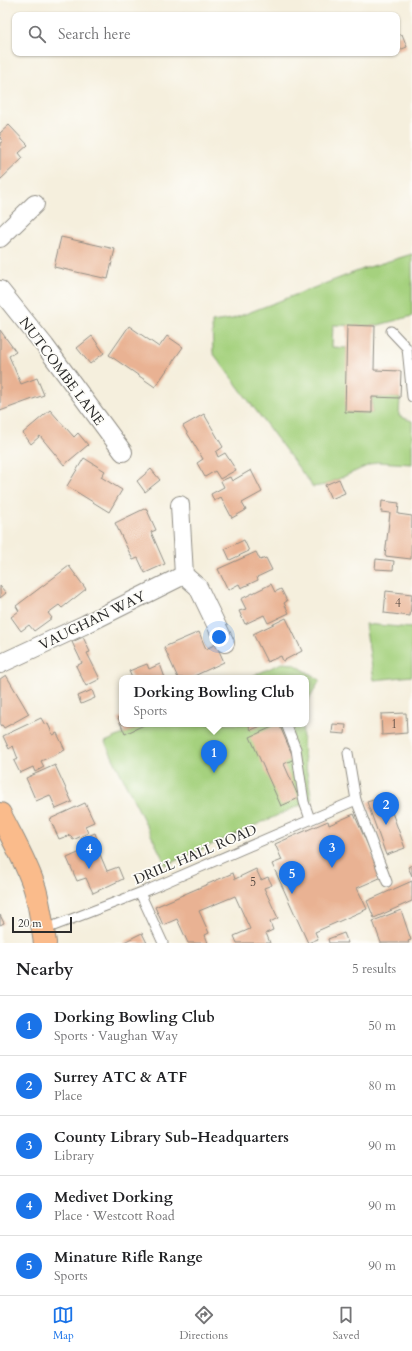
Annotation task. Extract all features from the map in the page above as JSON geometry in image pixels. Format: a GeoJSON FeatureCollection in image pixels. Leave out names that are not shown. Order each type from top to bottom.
{"type":"FeatureCollection","features":[{"type":"Feature","properties":{"kind":"main road"},"geometry":{"type":"LineString","coordinates":[[0,814],[30,876],[40,910],[44,937]]}},
{"type":"Feature","properties":{"kind":"street"},"geometry":{"type":"LineString","coordinates":[[0,238],[35,204]]}},
{"type":"Feature","properties":{"kind":"street","name":"NUTCOMBE LANE"},"geometry":{"type":"LineString","coordinates":[[0,290],[45,346],[123,452]]}},
{"type":"Feature","properties":{"kind":"street"},"geometry":{"type":"LineString","coordinates":[[180,504],[184,575],[198,587],[225,643]]}},
{"type":"Feature","properties":{"kind":"street","name":"VAUGHAN WAY"},"geometry":{"type":"LineString","coordinates":[[0,664],[86,624],[184,575]]}},
{"type":"Feature","properties":{"kind":"lane"},"geometry":{"type":"LineString","coordinates":[[391,331],[407,348],[412,397]]}},
{"type":"Feature","properties":{"kind":"lane"},"geometry":{"type":"LineString","coordinates":[[287,727],[296,749],[304,802],[310,819]]}},
{"type":"Feature","properties":{"kind":"lane"},"geometry":{"type":"LineString","coordinates":[[348,753],[356,800],[387,882]]}},
{"type":"Feature","properties":{"kind":"lane","name":"DRILL HALL ROAD"},"geometry":{"type":"LineString","coordinates":[[44,937],[140,893],[356,800]]}},
{"type":"Feature","properties":{"kind":"lane"},"geometry":{"type":"LineString","coordinates":[[140,893],[163,943]]}},
{"type":"Feature","properties":{"kind":"green space"},"geometry":{"type":"Polygon","coordinates":[[[412,254],[412,316],[375,326],[333,325],[332,347],[347,348],[346,412],[372,413],[372,397],[400,398],[399,416],[412,421],[412,464],[376,462],[325,485],[313,487],[213,353],[212,322],[232,319],[366,268],[412,254]]]}},
{"type":"Feature","properties":{"kind":"green space"},"geometry":{"type":"Polygon","coordinates":[[[365,624],[412,628],[412,676],[374,680],[365,624]]]}},
{"type":"Feature","properties":{"kind":"green space"},"geometry":{"type":"Polygon","coordinates":[[[282,663],[294,664],[320,680],[309,700],[309,675],[255,675],[282,663]]]}},
{"type":"Feature","properties":{"kind":"green space"},"geometry":{"type":"Polygon","coordinates":[[[139,727],[303,727],[304,752],[312,800],[166,865],[105,742],[139,727]]]}},
{"type":"Feature","properties":{"kind":"building"},"geometry":{"type":"Polygon","coordinates":[[[402,34],[407,47],[400,50],[400,35],[402,34]]]}},
{"type":"Feature","properties":{"kind":"building"},"geometry":{"type":"Polygon","coordinates":[[[9,125],[28,145],[19,153],[23,158],[0,180],[0,143],[3,141],[0,137],[0,133],[9,125]]]}},
{"type":"Feature","properties":{"kind":"building"},"geometry":{"type":"Polygon","coordinates":[[[61,237],[115,249],[108,279],[54,267],[61,237]]]}},
{"type":"Feature","properties":{"kind":"building"},"geometry":{"type":"Polygon","coordinates":[[[347,325],[375,326],[374,370],[401,371],[400,398],[372,397],[372,413],[345,412],[347,325]]]}},
{"type":"Feature","properties":{"kind":"building"},"geometry":{"type":"Polygon","coordinates":[[[129,326],[159,347],[167,336],[183,347],[155,387],[109,355],[129,326]]]}},
{"type":"Feature","properties":{"kind":"building"},"geometry":{"type":"Polygon","coordinates":[[[0,330],[16,352],[9,356],[21,384],[37,378],[44,395],[0,411],[0,330]]]}},
{"type":"Feature","properties":{"kind":"building"},"geometry":{"type":"Polygon","coordinates":[[[92,336],[104,353],[90,364],[77,348],[92,336]]]}},
{"type":"Feature","properties":{"kind":"building"},"geometry":{"type":"Polygon","coordinates":[[[50,410],[74,437],[78,433],[88,445],[64,465],[40,436],[31,444],[23,433],[50,410]]]}},
{"type":"Feature","properties":{"kind":"building"},"geometry":{"type":"Polygon","coordinates":[[[204,414],[223,447],[216,452],[218,457],[225,453],[236,470],[220,479],[215,471],[205,477],[197,463],[203,459],[183,426],[204,414]]]}},
{"type":"Feature","properties":{"kind":"building"},"geometry":{"type":"Polygon","coordinates":[[[84,458],[105,471],[101,477],[122,490],[109,512],[67,486],[84,458]]]}},
{"type":"Feature","properties":{"kind":"building"},"geometry":{"type":"Polygon","coordinates":[[[151,469],[160,480],[145,492],[137,481],[151,469]]]}},
{"type":"Feature","properties":{"kind":"building"},"geometry":{"type":"Polygon","coordinates":[[[251,470],[262,492],[242,503],[246,510],[232,518],[221,497],[214,501],[211,494],[224,487],[221,481],[230,477],[232,481],[251,470]]]}},
{"type":"Feature","properties":{"kind":"building"},"geometry":{"type":"Polygon","coordinates":[[[339,479],[345,493],[331,499],[325,485],[339,479]]]}},
{"type":"Feature","properties":{"kind":"building"},"geometry":{"type":"Polygon","coordinates":[[[382,501],[399,503],[398,514],[412,516],[411,559],[385,556],[390,513],[381,512],[382,501]]]}},
{"type":"Feature","properties":{"kind":"building"},"geometry":{"type":"Polygon","coordinates":[[[146,508],[156,530],[151,532],[165,564],[145,573],[138,558],[133,560],[115,523],[146,508]]]}},
{"type":"Feature","properties":{"kind":"building"},"geometry":{"type":"Polygon","coordinates":[[[244,540],[249,551],[230,560],[225,549],[244,540]]]}},
{"type":"Feature","properties":{"kind":"building"},"geometry":{"type":"Polygon","coordinates":[[[256,552],[260,560],[266,558],[272,570],[257,577],[258,580],[241,588],[239,584],[228,590],[218,569],[256,552]]]}},
{"type":"Feature","properties":{"kind":"building"},"geometry":{"type":"Polygon","coordinates":[[[376,559],[394,561],[393,570],[375,569],[376,559]]]}},
{"type":"Feature","properties":{"kind":"building"},"geometry":{"type":"Polygon","coordinates":[[[69,566],[86,589],[62,608],[59,605],[48,613],[52,618],[34,631],[29,625],[21,631],[11,617],[19,611],[16,606],[69,566]]]}},
{"type":"Feature","properties":{"kind":"building"},"geometry":{"type":"Polygon","coordinates":[[[271,584],[275,592],[281,589],[287,601],[284,603],[289,613],[268,623],[264,615],[245,624],[239,611],[246,609],[241,599],[271,584]]]}},
{"type":"Feature","properties":{"kind":"building"},"geometry":{"type":"Polygon","coordinates":[[[0,586],[6,593],[0,598],[0,586]]]}},
{"type":"Feature","properties":{"kind":"building"},"geometry":{"type":"Polygon","coordinates":[[[386,591],[412,594],[410,616],[384,613],[386,591]]]}},
{"type":"Feature","properties":{"kind":"building"},"geometry":{"type":"Polygon","coordinates":[[[286,618],[302,651],[283,661],[281,656],[267,662],[253,634],[286,618]]]}},
{"type":"Feature","properties":{"kind":"building"},"geometry":{"type":"Polygon","coordinates":[[[199,632],[206,649],[216,644],[224,662],[196,675],[177,675],[164,647],[199,632]]]}},
{"type":"Feature","properties":{"kind":"building"},"geometry":{"type":"Polygon","coordinates":[[[83,637],[90,652],[87,653],[100,679],[86,686],[76,666],[82,663],[72,642],[83,637]]]}},
{"type":"Feature","properties":{"kind":"building"},"geometry":{"type":"Polygon","coordinates":[[[147,664],[149,669],[160,664],[164,675],[131,675],[129,671],[147,664]]]}},
{"type":"Feature","properties":{"kind":"building"},"geometry":{"type":"Polygon","coordinates":[[[6,675],[29,714],[4,728],[2,725],[0,726],[0,679],[6,675]]]}},
{"type":"Feature","properties":{"kind":"building"},"geometry":{"type":"Polygon","coordinates":[[[92,690],[95,698],[81,704],[78,696],[92,690]]]}},
{"type":"Feature","properties":{"kind":"building"},"geometry":{"type":"Polygon","coordinates":[[[406,713],[407,733],[382,735],[381,714],[406,713]]]}},
{"type":"Feature","properties":{"kind":"building"},"geometry":{"type":"Polygon","coordinates":[[[41,718],[45,725],[48,724],[53,735],[57,733],[65,750],[41,761],[44,767],[35,772],[33,767],[20,773],[14,761],[18,759],[13,746],[9,749],[3,736],[41,718]]]}},
{"type":"Feature","properties":{"kind":"building"},"geometry":{"type":"Polygon","coordinates":[[[333,724],[346,725],[345,734],[332,733],[333,724]]]}},
{"type":"Feature","properties":{"kind":"building"},"geometry":{"type":"Polygon","coordinates":[[[122,727],[140,727],[125,734],[122,727]]]}},
{"type":"Feature","properties":{"kind":"building"},"geometry":{"type":"Polygon","coordinates":[[[250,727],[258,727],[251,730],[250,727]]]}},
{"type":"Feature","properties":{"kind":"building"},"geometry":{"type":"Polygon","coordinates":[[[272,727],[280,727],[294,759],[284,764],[299,798],[281,806],[250,737],[272,727]]]}},
{"type":"Feature","properties":{"kind":"building"},"geometry":{"type":"Polygon","coordinates":[[[55,765],[72,802],[56,809],[50,795],[36,801],[26,778],[55,765]]]}},
{"type":"Feature","properties":{"kind":"building"},"geometry":{"type":"Polygon","coordinates":[[[386,796],[405,848],[386,855],[367,802],[386,796]]]}},
{"type":"Feature","properties":{"kind":"building"},"geometry":{"type":"Polygon","coordinates":[[[85,803],[94,822],[85,826],[88,833],[73,840],[70,835],[59,839],[50,819],[85,803]]]}},
{"type":"Feature","properties":{"kind":"building"},"geometry":{"type":"Polygon","coordinates":[[[354,814],[382,877],[357,888],[367,909],[315,932],[318,939],[308,943],[272,864],[282,860],[275,844],[328,821],[329,825],[354,814]]]}},
{"type":"Feature","properties":{"kind":"building"},"geometry":{"type":"Polygon","coordinates":[[[95,833],[97,839],[84,845],[81,839],[95,833]]]}},
{"type":"Feature","properties":{"kind":"building"},"geometry":{"type":"Polygon","coordinates":[[[96,845],[107,871],[118,867],[123,879],[93,893],[86,878],[77,881],[67,858],[96,845]]]}},
{"type":"Feature","properties":{"kind":"building"},"geometry":{"type":"Polygon","coordinates":[[[412,865],[412,876],[408,867],[412,865]]]}},
{"type":"Feature","properties":{"kind":"building"},"geometry":{"type":"Polygon","coordinates":[[[256,869],[261,880],[268,877],[272,885],[264,888],[278,918],[270,922],[273,930],[266,933],[270,943],[237,943],[234,936],[250,929],[235,896],[199,911],[209,933],[205,935],[208,943],[188,943],[177,919],[163,925],[155,907],[233,873],[235,879],[256,869]]]}},
{"type":"Feature","properties":{"kind":"building"},"geometry":{"type":"Polygon","coordinates":[[[412,881],[412,901],[374,918],[367,901],[412,881]]]}},
{"type":"Feature","properties":{"kind":"building"},"geometry":{"type":"Polygon","coordinates":[[[401,910],[411,940],[408,941],[409,943],[381,943],[373,921],[401,910]]]}},
{"type":"Feature","properties":{"kind":"building"},"geometry":{"type":"Polygon","coordinates":[[[0,915],[4,923],[0,925],[0,915]]]}},
{"type":"Feature","properties":{"kind":"building"},"geometry":{"type":"Polygon","coordinates":[[[142,933],[147,943],[124,942],[142,933]]]}},
{"type":"Feature","properties":{"kind":"building"},"geometry":{"type":"Polygon","coordinates":[[[344,933],[348,943],[329,943],[328,939],[344,933]]]}},
{"type":"Feature","properties":{"kind":"place","name":"Dorking Bowling Club"},"geometry":{"type":"Point","coordinates":[214,773]}},
{"type":"Feature","properties":{"kind":"place","name":"Surrey ATC & ATF"},"geometry":{"type":"Point","coordinates":[386,825]}},
{"type":"Feature","properties":{"kind":"place","name":"County Library Sub-Headquarters"},"geometry":{"type":"Point","coordinates":[332,868]}},
{"type":"Feature","properties":{"kind":"place","name":"Medivet Dorking"},"geometry":{"type":"Point","coordinates":[89,869]}},
{"type":"Feature","properties":{"kind":"place","name":"Minature Rifle Range"},"geometry":{"type":"Point","coordinates":[292,894]}}]}
